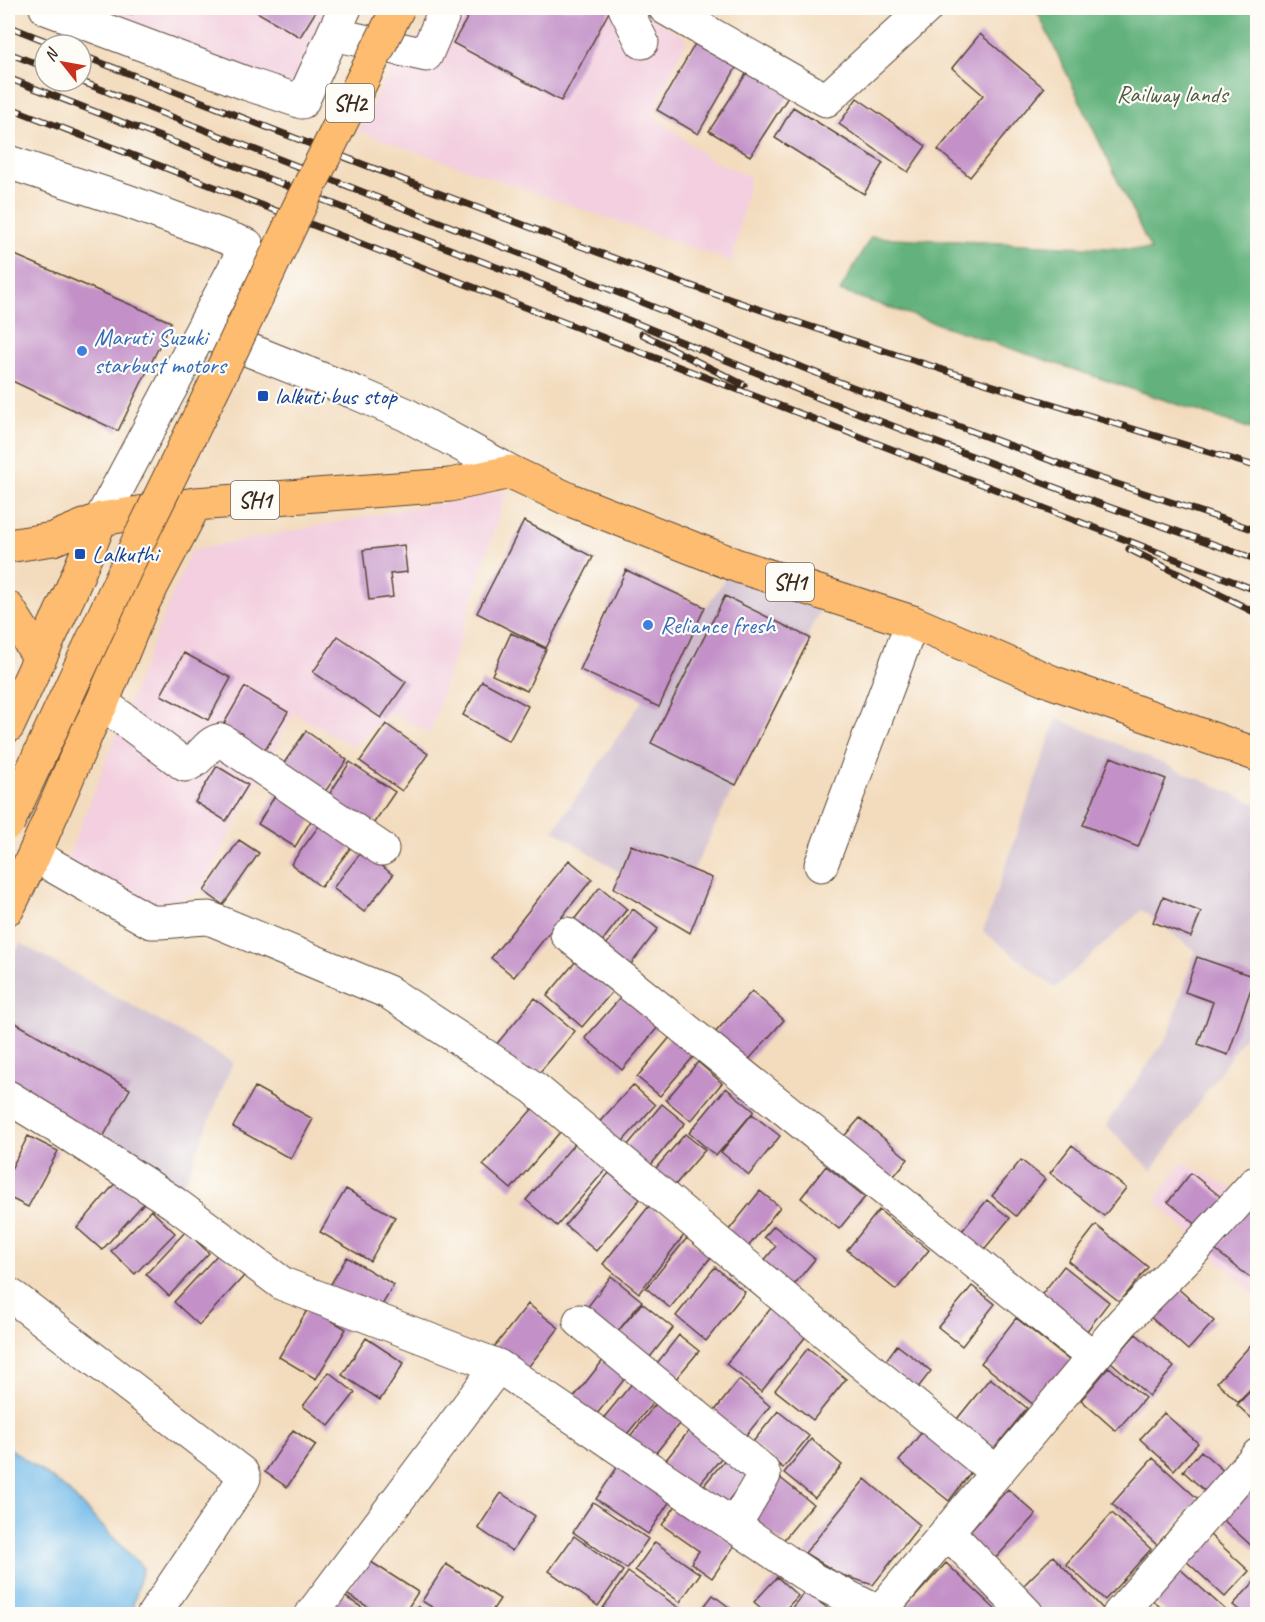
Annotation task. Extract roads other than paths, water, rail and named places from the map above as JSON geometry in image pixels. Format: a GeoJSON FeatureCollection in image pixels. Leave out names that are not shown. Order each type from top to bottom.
{"type":"FeatureCollection","features":[{"type":"Feature","properties":{"kind":"main road","name":"SH2"},"geometry":{"type":"LineString","coordinates":[[8,823],[138,542],[303,199],[398,8]]}},
{"type":"Feature","properties":{"kind":"main road","name":"SH1"},"geometry":{"type":"LineString","coordinates":[[8,546],[53,539],[101,519],[195,504],[450,485],[511,472],[568,500],[738,566],[912,622],[1052,682],[1257,755]]}},
{"type":"Feature","properties":{"kind":"main road"},"geometry":{"type":"LineString","coordinates":[[8,908],[34,855],[88,730],[102,704],[143,603],[195,504]]}},
{"type":"Feature","properties":{"kind":"main road"},"geometry":{"type":"LineString","coordinates":[[8,726],[71,591],[101,519]]}},
{"type":"Feature","properties":{"kind":"main road"},"geometry":{"type":"LineString","coordinates":[[8,608],[40,658]]}},
{"type":"Feature","properties":{"kind":"street"},"geometry":{"type":"LineString","coordinates":[[46,8],[302,102],[339,21],[426,55],[446,8]]}},
{"type":"Feature","properties":{"kind":"street"},"geometry":{"type":"LineString","coordinates":[[625,8],[642,42]]}},
{"type":"Feature","properties":{"kind":"street"},"geometry":{"type":"LineString","coordinates":[[665,8],[826,100],[926,8]]}},
{"type":"Feature","properties":{"kind":"street"},"geometry":{"type":"LineString","coordinates":[[8,162],[127,201],[247,245],[101,519]]}},
{"type":"Feature","properties":{"kind":"street"},"geometry":{"type":"LineString","coordinates":[[201,331],[405,414],[511,472]]}},
{"type":"Feature","properties":{"kind":"street"},"geometry":{"type":"LineString","coordinates":[[821,865],[912,622]]}},
{"type":"Feature","properties":{"kind":"street"},"geometry":{"type":"LineString","coordinates":[[102,704],[184,765],[192,763],[215,741],[221,740],[382,849]]}},
{"type":"Feature","properties":{"kind":"street"},"geometry":{"type":"LineString","coordinates":[[34,855],[151,922],[209,918],[388,992],[534,1088],[996,1472]]}},
{"type":"Feature","properties":{"kind":"street"},"geometry":{"type":"LineString","coordinates":[[567,934],[1093,1357]]}},
{"type":"Feature","properties":{"kind":"street"},"geometry":{"type":"LineString","coordinates":[[8,1097],[174,1203],[283,1284],[498,1365],[814,1580],[880,1614],[1093,1357],[1257,1182]]}},
{"type":"Feature","properties":{"kind":"street"},"geometry":{"type":"LineString","coordinates":[[8,1294],[242,1473],[242,1482],[154,1614]]}},
{"type":"Feature","properties":{"kind":"street"},"geometry":{"type":"LineString","coordinates":[[580,1321],[762,1470],[764,1475],[734,1526]]}},
{"type":"Feature","properties":{"kind":"street"},"geometry":{"type":"LineString","coordinates":[[312,1614],[498,1365]]}},
{"type":"Feature","properties":{"kind":"street"},"geometry":{"type":"LineString","coordinates":[[1119,1614],[1257,1455]]}},
{"type":"Feature","properties":{"kind":"street"},"geometry":{"type":"LineString","coordinates":[[947,1531],[1027,1614]]}},
{"type":"Feature","properties":{"kind":"water"},"geometry":{"type":"Polygon","coordinates":[[[8,1447],[66,1489],[143,1568],[132,1609],[128,1614],[8,1614],[8,1447]]]}},
{"type":"Feature","properties":{"kind":"railway"},"geometry":{"type":"LineString","coordinates":[[8,26],[33,36]]}},
{"type":"Feature","properties":{"kind":"railway"},"geometry":{"type":"LineString","coordinates":[[8,53],[33,62]]}},
{"type":"Feature","properties":{"kind":"railway"},"geometry":{"type":"LineString","coordinates":[[93,60],[439,193],[730,299],[955,374],[1258,467]]}},
{"type":"Feature","properties":{"kind":"railway"},"geometry":{"type":"LineString","coordinates":[[8,78],[548,287],[816,397],[1075,495],[1258,560]]}},
{"type":"Feature","properties":{"kind":"railway"},"geometry":{"type":"LineString","coordinates":[[93,86],[567,272],[831,379],[1090,475],[1258,531]]}},
{"type":"Feature","properties":{"kind":"railway"},"geometry":{"type":"LineString","coordinates":[[8,107],[1258,591]]}},
{"type":"Feature","properties":{"kind":"railway"},"geometry":{"type":"LineString","coordinates":[[642,334],[744,385]]}},
{"type":"Feature","properties":{"kind":"railway"},"geometry":{"type":"LineString","coordinates":[[1129,549],[1258,614]]}},
{"type":"Feature","properties":{"kind":"place","name":"Maruti Suzuki starbust motors"},"geometry":{"type":"Point","coordinates":[82,351]}},
{"type":"Feature","properties":{"kind":"place","name":"lalkuti bus stop"},"geometry":{"type":"Point","coordinates":[263,396]}},
{"type":"Feature","properties":{"kind":"place","name":"Lalkuthi"},"geometry":{"type":"Point","coordinates":[80,554]}},
{"type":"Feature","properties":{"kind":"place","name":"Reliance fresh"},"geometry":{"type":"Point","coordinates":[648,625]}},
{"type":"Feature","properties":{"kind":"park label","name":"Railway lands"},"geometry":{"type":"Point","coordinates":[1172,94]}}]}
